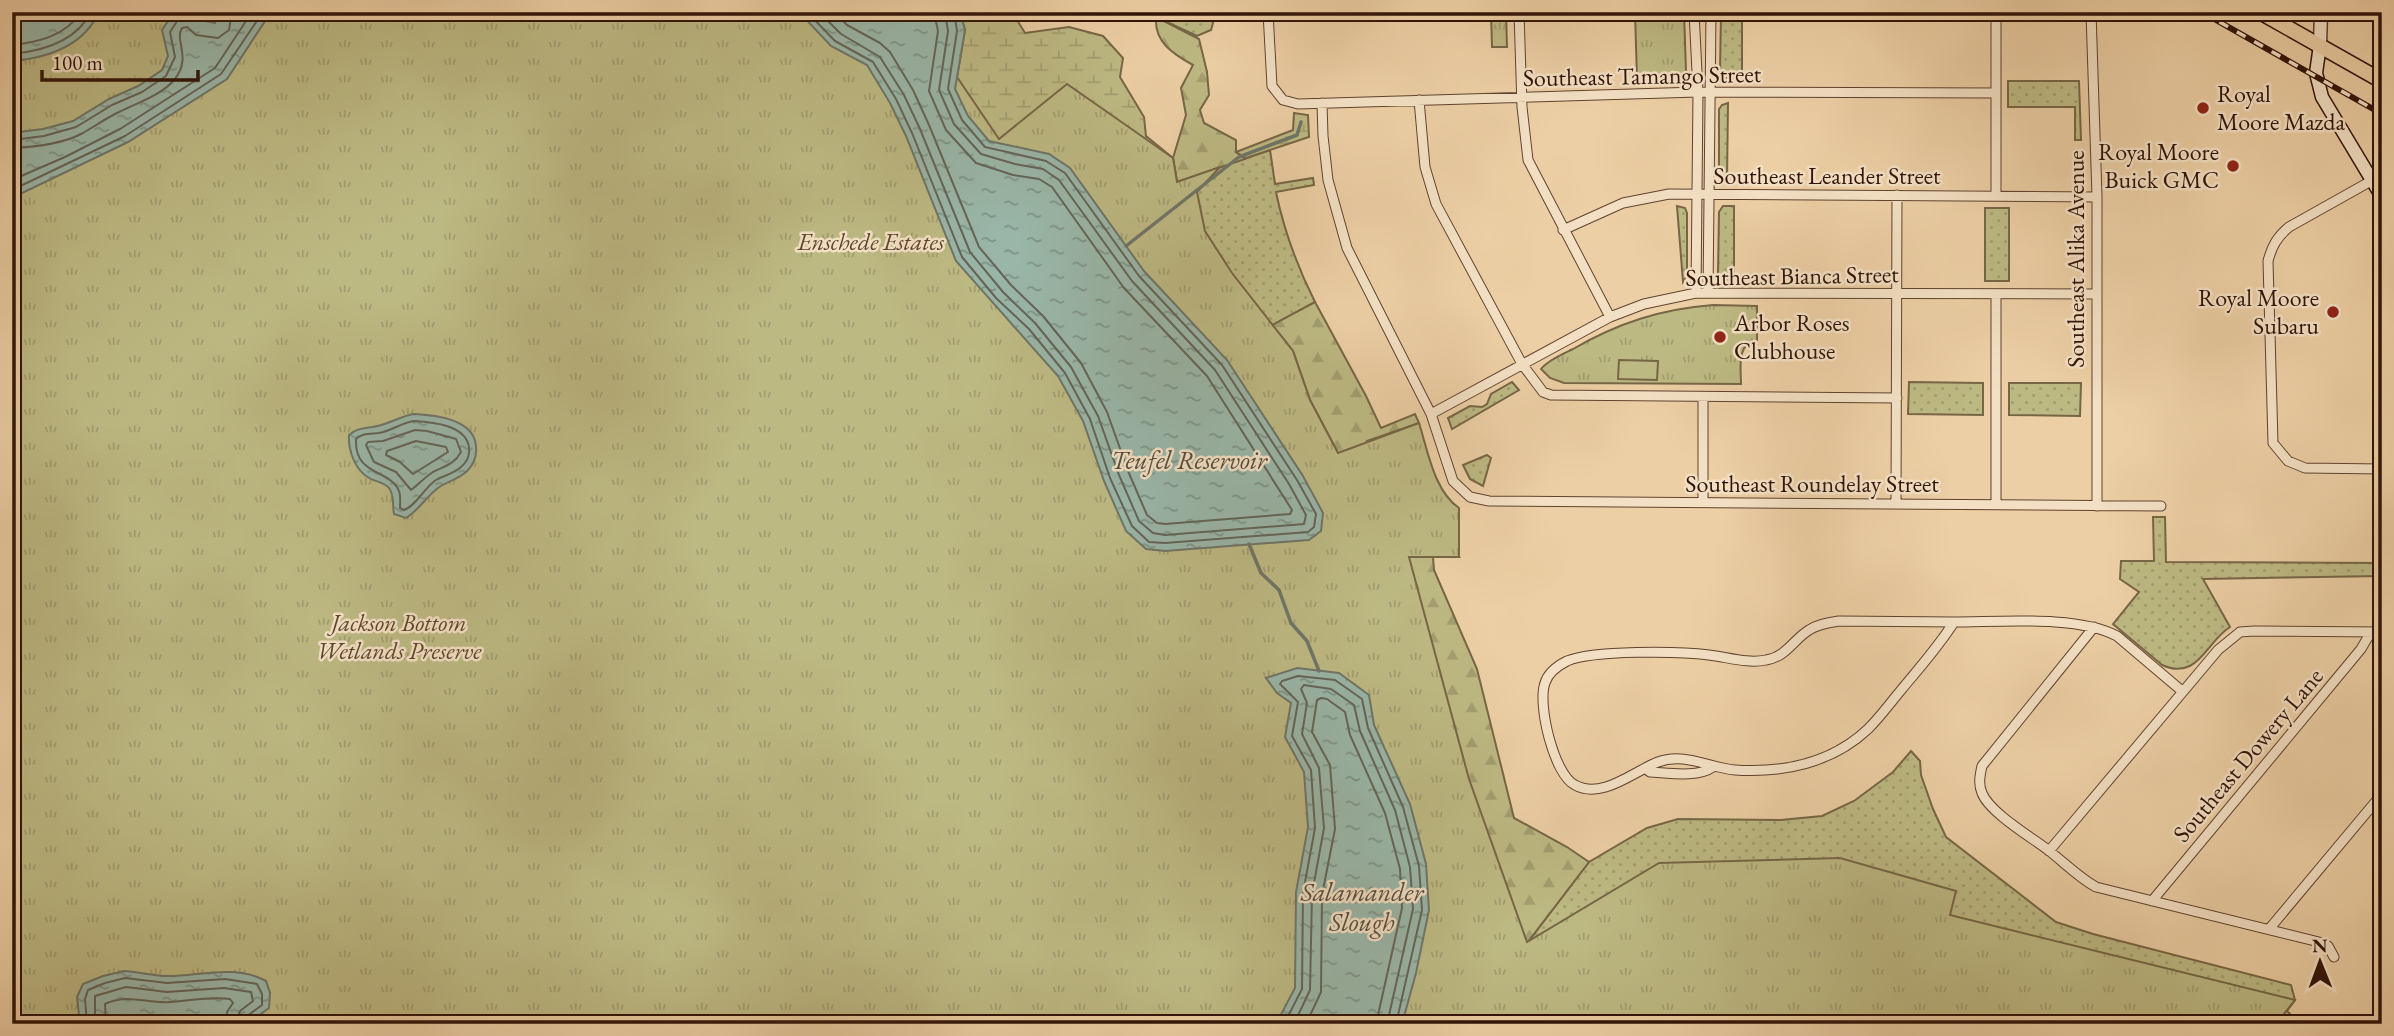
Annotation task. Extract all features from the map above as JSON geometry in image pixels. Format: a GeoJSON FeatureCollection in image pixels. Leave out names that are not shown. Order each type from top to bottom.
{"type":"FeatureCollection","features":[{"type":"Feature","properties":{"kind":"main road"},"geometry":{"type":"LineString","coordinates":[[2260,12],[2382,81]]}},
{"type":"Feature","properties":{"kind":"main road"},"geometry":{"type":"LineString","coordinates":[[2321,12],[2316,73],[2322,97],[2382,197]]}},
{"type":"Feature","properties":{"kind":"street","name":"Southeast Tamango Street"},"geometry":{"type":"LineString","coordinates":[[1268,12],[1272,86],[1278,95],[1289,102],[1698,92],[1996,93]]}},
{"type":"Feature","properties":{"kind":"street"},"geometry":{"type":"LineString","coordinates":[[1519,12],[1521,96],[1528,160],[1610,317]]}},
{"type":"Feature","properties":{"kind":"street"},"geometry":{"type":"LineString","coordinates":[[1694,12],[1698,92],[1696,293]]}},
{"type":"Feature","properties":{"kind":"street"},"geometry":{"type":"LineString","coordinates":[[1708,293],[1711,12]]}},
{"type":"Feature","properties":{"kind":"street"},"geometry":{"type":"LineString","coordinates":[[1996,12],[1996,195]]}},
{"type":"Feature","properties":{"kind":"street","name":"Southeast Alika Avenue"},"geometry":{"type":"LineString","coordinates":[[2091,12],[2096,197],[2097,506]]}},
{"type":"Feature","properties":{"kind":"street"},"geometry":{"type":"LineString","coordinates":[[1419,100],[1425,167],[1436,204],[1522,364],[1542,392],[1551,395],[1897,398]]}},
{"type":"Feature","properties":{"kind":"street"},"geometry":{"type":"LineString","coordinates":[[1322,103],[1328,180],[1347,248],[1431,414]]}},
{"type":"Feature","properties":{"kind":"street"},"geometry":{"type":"LineString","coordinates":[[2371,181],[2289,227],[2279,235],[2272,247],[2268,261],[2270,385],[2273,443],[2291,464],[2305,468],[2382,469]]}},
{"type":"Feature","properties":{"kind":"street","name":"Southeast Leander Street"},"geometry":{"type":"LineString","coordinates":[[1563,230],[1606,210],[1639,199],[1669,194],[2096,197]]}},
{"type":"Feature","properties":{"kind":"street"},"geometry":{"type":"LineString","coordinates":[[1896,503],[1897,195]]}},
{"type":"Feature","properties":{"kind":"street","name":"Southeast Bianca Street"},"geometry":{"type":"LineString","coordinates":[[1431,414],[1610,317],[1644,304],[1696,293],[2096,294]]}},
{"type":"Feature","properties":{"kind":"street"},"geometry":{"type":"LineString","coordinates":[[1996,295],[1996,504]]}},
{"type":"Feature","properties":{"kind":"street"},"geometry":{"type":"LineString","coordinates":[[1703,397],[1703,502]]}},
{"type":"Feature","properties":{"kind":"street","name":"Southeast Roundelay Street"},"geometry":{"type":"LineString","coordinates":[[1431,414],[1453,481],[1464,494],[1489,501],[2161,506]]}},
{"type":"Feature","properties":{"kind":"street"},"geometry":{"type":"LineString","coordinates":[[1954,622],[1942,641],[1877,718],[1851,743],[1797,767],[1758,771],[1713,767],[1704,762],[1674,759],[1658,762],[1600,789],[1587,789],[1567,780],[1545,720],[1544,685],[1552,671],[1569,660],[1637,653],[1691,653],[1765,661],[1787,651],[1807,631],[1839,621],[1954,622],[2042,623],[2094,627],[2117,636],[2182,691]]}},
{"type":"Feature","properties":{"kind":"street"},"geometry":{"type":"LineString","coordinates":[[2094,627],[1989,755],[1980,775],[1982,793],[1986,800],[2082,880],[2096,887],[2270,928],[2328,946],[2334,957]]}},
{"type":"Feature","properties":{"kind":"street"},"geometry":{"type":"LineString","coordinates":[[2049,851],[2182,691],[2218,650],[2240,632],[2382,632]]}},
{"type":"Feature","properties":{"kind":"street","name":"Southeast Dowery Lane"},"geometry":{"type":"LineString","coordinates":[[2152,901],[2361,649],[2371,632]]}},
{"type":"Feature","properties":{"kind":"street"},"geometry":{"type":"LineString","coordinates":[[2270,928],[2382,794]]}},
{"type":"Feature","properties":{"kind":"green space","name":"Jackson Bottom Wetlands Preserve"},"geometry":{"type":"Polygon","coordinates":[[[12,12],[913,12],[999,139],[1067,84],[1173,158],[1177,182],[1220,167],[1197,192],[1205,231],[1232,273],[1293,351],[1310,400],[1338,453],[1419,423],[1438,481],[1450,501],[1459,508],[1459,557],[1409,557],[1469,779],[1527,942],[1659,863],[1840,858],[1956,891],[1950,915],[2295,1000],[2276,1024],[12,1024],[12,12]]]}},
{"type":"Feature","properties":{"kind":"green space"},"geometry":{"type":"Polygon","coordinates":[[[960,12],[1012,12],[1025,33],[1069,27],[1103,36],[1123,58],[1120,77],[1144,117],[1146,136],[1173,158],[1177,182],[989,141],[955,89],[965,30],[960,12]]]}},
{"type":"Feature","properties":{"kind":"green space"},"geometry":{"type":"Polygon","coordinates":[[[1158,12],[1211,12],[1213,23],[1211,30],[1197,36],[1156,17],[1158,12]]]}},
{"type":"Feature","properties":{"kind":"green space"},"geometry":{"type":"Polygon","coordinates":[[[1491,12],[1506,12],[1507,47],[1492,47],[1491,12]]]}},
{"type":"Feature","properties":{"kind":"green space"},"geometry":{"type":"Polygon","coordinates":[[[1635,12],[1684,12],[1684,77],[1637,79],[1635,12]]]}},
{"type":"Feature","properties":{"kind":"green space"},"geometry":{"type":"Polygon","coordinates":[[[1721,12],[1742,12],[1742,78],[1725,78],[1720,72],[1721,12]]]}},
{"type":"Feature","properties":{"kind":"green space"},"geometry":{"type":"Polygon","coordinates":[[[1156,17],[1199,39],[1209,95],[1200,110],[1204,123],[1236,140],[1236,152],[1245,159],[1177,182],[1173,158],[1186,115],[1181,88],[1193,65],[1166,46],[1158,34],[1156,17]]]}},
{"type":"Feature","properties":{"kind":"green space"},"geometry":{"type":"Polygon","coordinates":[[[2008,81],[2079,81],[2081,140],[2075,140],[2075,107],[2008,107],[2008,81]]]}},
{"type":"Feature","properties":{"kind":"green space"},"geometry":{"type":"Polygon","coordinates":[[[1728,103],[1725,180],[1719,175],[1719,109],[1728,103]]]}},
{"type":"Feature","properties":{"kind":"green space"},"geometry":{"type":"Polygon","coordinates":[[[1294,113],[1308,115],[1309,137],[1246,158],[1236,152],[1293,130],[1294,113]]]}},
{"type":"Feature","properties":{"kind":"green space"},"geometry":{"type":"Polygon","coordinates":[[[1270,150],[1275,184],[1313,178],[1314,185],[1276,192],[1292,248],[1315,302],[1273,325],[1293,351],[1371,556],[1177,182],[1270,150]]]}},
{"type":"Feature","properties":{"kind":"green space"},"geometry":{"type":"Polygon","coordinates":[[[1677,206],[1685,208],[1687,213],[1687,276],[1683,282],[1677,206]]]}},
{"type":"Feature","properties":{"kind":"green space"},"geometry":{"type":"Polygon","coordinates":[[[1723,206],[1734,206],[1734,280],[1722,279],[1718,274],[1719,212],[1723,206]]]}},
{"type":"Feature","properties":{"kind":"green space"},"geometry":{"type":"Polygon","coordinates":[[[1985,208],[2009,208],[2009,281],[1985,281],[1985,208]]]}},
{"type":"Feature","properties":{"kind":"green space"},"geometry":{"type":"Polygon","coordinates":[[[1315,302],[1381,428],[1415,414],[1419,423],[1367,441],[1459,557],[1433,557],[1434,570],[1477,669],[1514,818],[1589,862],[1527,943],[1371,556],[1426,556],[1357,489],[1310,400],[1293,351],[1272,325],[1315,302]]]}},
{"type":"Feature","properties":{"kind":"green space"},"geometry":{"type":"Polygon","coordinates":[[[1713,305],[1757,306],[1757,340],[1750,342],[1743,351],[1741,384],[1564,383],[1550,378],[1541,369],[1556,358],[1623,325],[1676,310],[1713,305]]]}},
{"type":"Feature","properties":{"kind":"green space"},"geometry":{"type":"Polygon","coordinates":[[[1619,360],[1658,361],[1657,380],[1618,379],[1619,360]]]}},
{"type":"Feature","properties":{"kind":"green space"},"geometry":{"type":"Polygon","coordinates":[[[1512,382],[1519,390],[1452,429],[1448,418],[1470,406],[1482,407],[1487,404],[1491,394],[1512,382]]]}},
{"type":"Feature","properties":{"kind":"green space"},"geometry":{"type":"Polygon","coordinates":[[[1909,382],[1983,383],[1983,415],[1908,414],[1909,382]]]}},
{"type":"Feature","properties":{"kind":"green space"},"geometry":{"type":"Polygon","coordinates":[[[2009,383],[2081,383],[2080,416],[2009,415],[2009,383]]]}},
{"type":"Feature","properties":{"kind":"green space"},"geometry":{"type":"Polygon","coordinates":[[[1487,455],[1491,458],[1483,486],[1470,479],[1463,465],[1487,455]]]}},
{"type":"Feature","properties":{"kind":"green space"},"geometry":{"type":"Polygon","coordinates":[[[2153,517],[2165,517],[2166,562],[2382,563],[2382,576],[2203,579],[2230,627],[2193,664],[2174,669],[2162,665],[2113,624],[2139,592],[2120,579],[2121,561],[2154,561],[2153,517]]]}},
{"type":"Feature","properties":{"kind":"green space"},"geometry":{"type":"Polygon","coordinates":[[[1911,751],[1920,761],[1921,775],[1946,837],[2056,922],[2291,985],[2295,1000],[2287,1011],[2300,1024],[1509,1024],[1514,930],[1528,942],[1589,862],[1647,828],[1678,819],[1781,820],[1822,816],[1854,801],[1893,772],[1911,751]]]}},
{"type":"Feature","properties":{"kind":"water"},"geometry":{"type":"Polygon","coordinates":[[[12,12],[99,12],[84,34],[63,49],[12,61],[12,12]]]}},
{"type":"Feature","properties":{"kind":"water"},"geometry":{"type":"Polygon","coordinates":[[[174,12],[196,12],[201,20],[215,23],[217,12],[271,12],[227,79],[128,142],[12,198],[12,133],[73,121],[162,70],[168,56],[162,30],[174,12]]]}},
{"type":"Feature","properties":{"kind":"water","name":"Teufel Reservoir"},"geometry":{"type":"Polygon","coordinates":[[[799,12],[960,12],[965,30],[955,89],[968,116],[989,141],[1049,154],[1070,168],[1144,271],[1227,360],[1303,476],[1323,513],[1321,531],[1309,540],[1165,551],[1146,549],[1126,531],[1104,481],[1083,421],[1058,376],[956,261],[906,136],[867,65],[831,46],[799,12]]]}},
{"type":"Feature","properties":{"kind":"water"},"geometry":{"type":"Polygon","coordinates":[[[414,414],[443,417],[469,430],[474,438],[476,454],[467,471],[438,488],[406,518],[394,514],[393,497],[389,488],[369,478],[356,465],[351,453],[349,435],[360,429],[414,414]]]}},
{"type":"Feature","properties":{"kind":"water","name":"Salamander Slough"},"geometry":{"type":"Polygon","coordinates":[[[1297,668],[1339,673],[1369,695],[1374,725],[1410,804],[1426,864],[1429,910],[1402,1024],[1276,1024],[1295,988],[1296,892],[1308,827],[1304,772],[1285,737],[1291,703],[1277,693],[1266,678],[1297,668]]]}},
{"type":"Feature","properties":{"kind":"water"},"geometry":{"type":"Polygon","coordinates":[[[124,971],[163,976],[230,972],[254,976],[266,981],[270,993],[269,1008],[247,1024],[80,1024],[77,997],[83,984],[124,971]]]}},
{"type":"Feature","properties":{"kind":"waterway"},"geometry":{"type":"LineString","coordinates":[[1126,246],[1239,157],[1297,135],[1301,122]]}},
{"type":"Feature","properties":{"kind":"waterway"},"geometry":{"type":"LineString","coordinates":[[1249,544],[1261,573],[1279,590],[1291,623],[1307,641],[1319,671]]}},
{"type":"Feature","properties":{"kind":"waterway"},"geometry":{"type":"LineString","coordinates":[[1852,1024],[1875,1024]]}},
{"type":"Feature","properties":{"kind":"railway"},"geometry":{"type":"LineString","coordinates":[[2202,12],[2382,114]]}},
{"type":"Feature","properties":{"kind":"place","name":"Royal Moore Mazda"},"geometry":{"type":"Point","coordinates":[2203,108]}},
{"type":"Feature","properties":{"kind":"place","name":"Royal Moore Buick GMC"},"geometry":{"type":"Point","coordinates":[2233,166]}},
{"type":"Feature","properties":{"kind":"place","name":"Royal Moore Subaru"},"geometry":{"type":"Point","coordinates":[2333,312]}},
{"type":"Feature","properties":{"kind":"place","name":"Arbor Roses Clubhouse"},"geometry":{"type":"Point","coordinates":[1720,337]}},
{"type":"Feature","properties":{"kind":"park label","name":"Enschede Estates"},"geometry":{"type":"Point","coordinates":[871,242]}}]}
